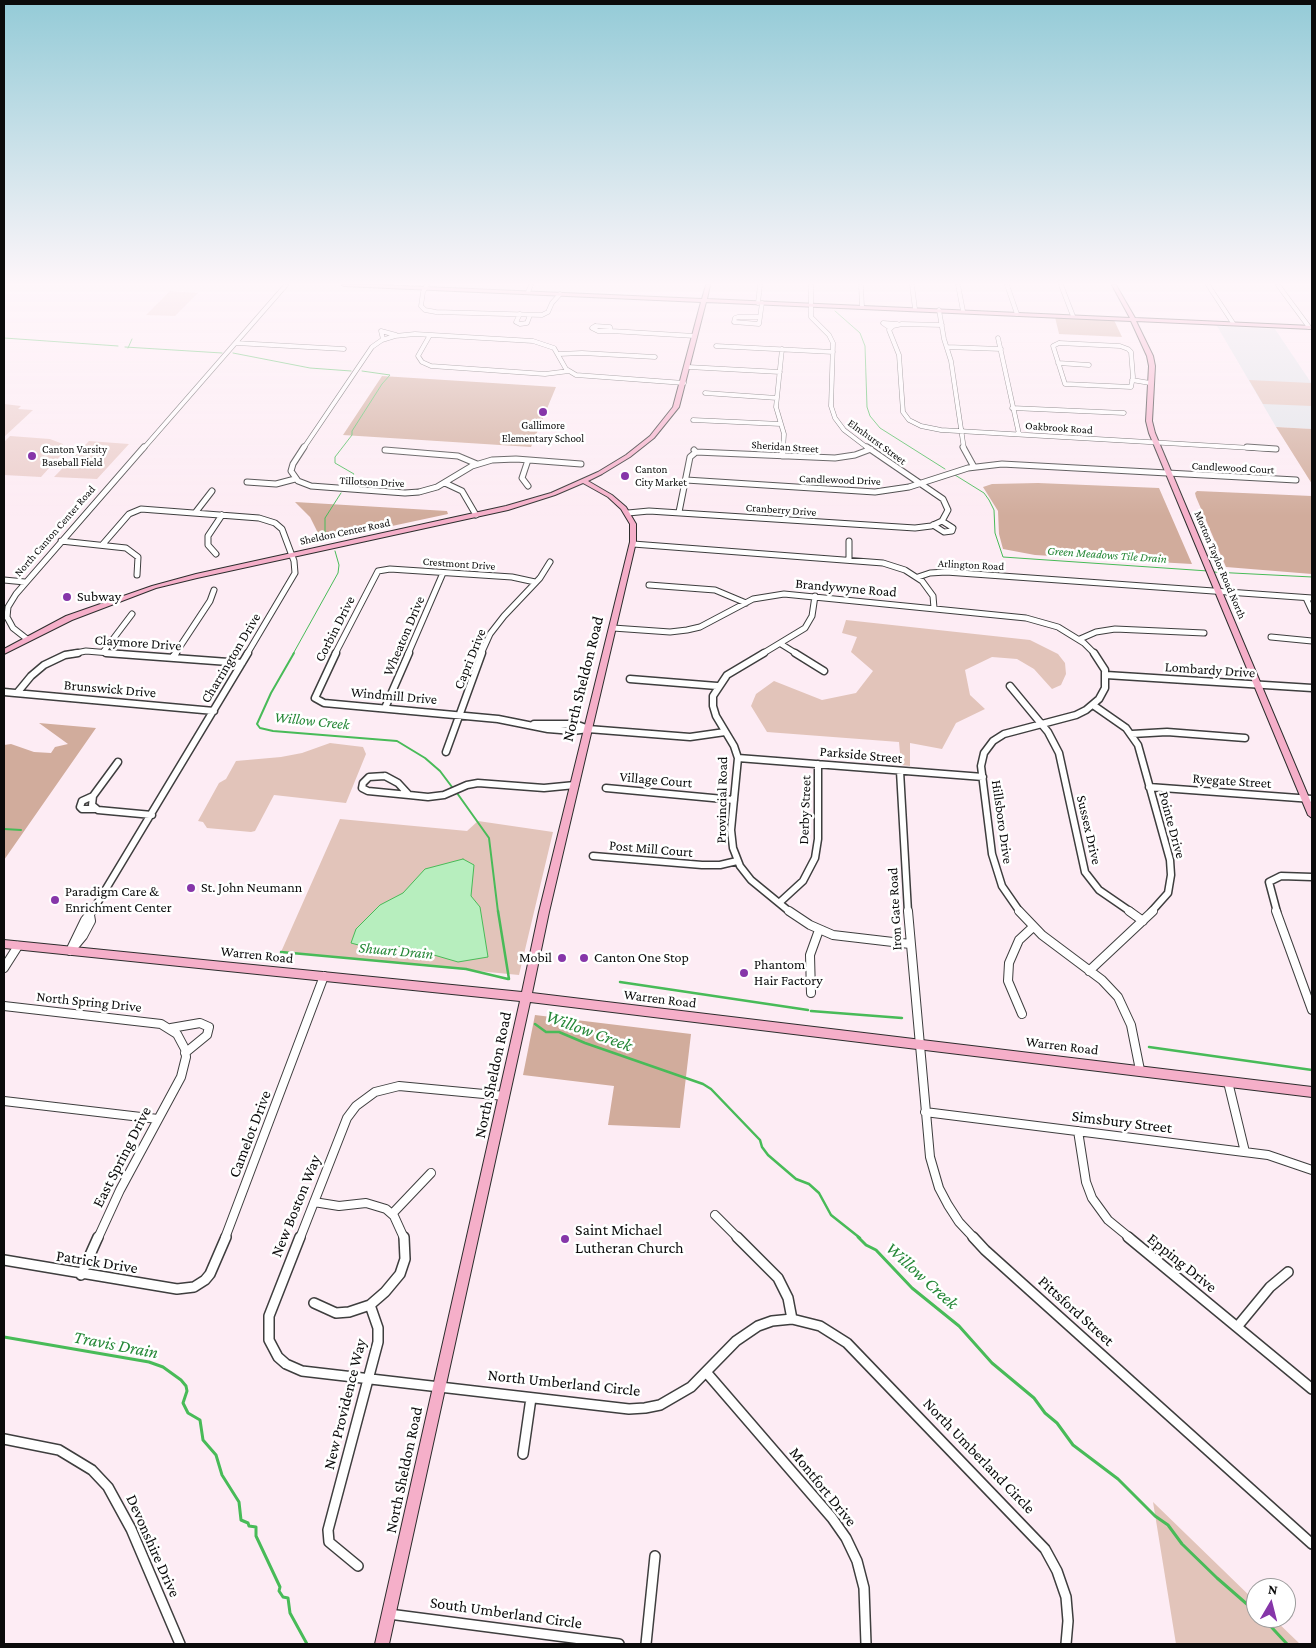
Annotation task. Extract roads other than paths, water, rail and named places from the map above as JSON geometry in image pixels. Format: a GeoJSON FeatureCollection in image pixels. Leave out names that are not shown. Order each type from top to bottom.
{"type":"FeatureCollection","features":[{"type":"Feature","properties":{"kind":"street","name":"North Canton Center Road"},"geometry":{"type":"LineString","coordinates":[[28,639],[13,628],[8,621],[7,614],[12,600],[25,582],[219,362]]}},
{"type":"Feature","properties":{"kind":"street"},"geometry":{"type":"LineString","coordinates":[[295,479],[291,471],[293,464],[362,362]]}},
{"type":"Feature","properties":{"kind":"street"},"geometry":{"type":"LineString","coordinates":[[422,362],[431,366],[545,374],[568,371],[589,377],[684,383],[689,362]]}},
{"type":"Feature","properties":{"kind":"street"},"geometry":{"type":"LineString","coordinates":[[562,362],[568,371]]}},
{"type":"Feature","properties":{"kind":"street"},"geometry":{"type":"LineString","coordinates":[[781,362],[777,410],[784,434],[782,456]]}},
{"type":"Feature","properties":{"kind":"street","name":"Elmhurst Street"},"geometry":{"type":"LineString","coordinates":[[833,362],[833,414],[844,430],[921,483],[945,502],[948,510],[942,521]]}},
{"type":"Feature","properties":{"kind":"street","name":"Oakbrook Road"},"geometry":{"type":"LineString","coordinates":[[900,362],[904,414],[915,423],[926,427],[961,431],[1276,449]]}},
{"type":"Feature","properties":{"kind":"street"},"geometry":{"type":"LineString","coordinates":[[951,362],[964,452],[974,467]]}},
{"type":"Feature","properties":{"kind":"street"},"geometry":{"type":"LineString","coordinates":[[1003,362],[1019,434]]}},
{"type":"Feature","properties":{"kind":"street"},"geometry":{"type":"LineString","coordinates":[[1089,365],[1058,363],[1065,384],[1126,388],[1131,387],[1131,362]]}},
{"type":"Feature","properties":{"kind":"street","name":"Morton Taylor Road North"},"geometry":{"type":"LineString","coordinates":[[1150,362],[1149,421],[1155,443],[1309,799],[1312,815]]}},
{"type":"Feature","properties":{"kind":"street"},"geometry":{"type":"LineString","coordinates":[[688,367],[780,372]]}},
{"type":"Feature","properties":{"kind":"street"},"geometry":{"type":"LineString","coordinates":[[1132,378],[1150,381]]}},
{"type":"Feature","properties":{"kind":"street","name":"Sheldon Center Road"},"geometry":{"type":"LineString","coordinates":[[28,639],[86,611],[154,587],[476,515],[541,498],[584,481],[628,456],[658,430],[676,407],[684,383]]}},
{"type":"Feature","properties":{"kind":"street"},"geometry":{"type":"LineString","coordinates":[[705,393],[777,398]]}},
{"type":"Feature","properties":{"kind":"street"},"geometry":{"type":"LineString","coordinates":[[1012,408],[1124,413]]}},
{"type":"Feature","properties":{"kind":"street"},"geometry":{"type":"LineString","coordinates":[[693,420],[781,424]]}},
{"type":"Feature","properties":{"kind":"street"},"geometry":{"type":"LineString","coordinates":[[385,450],[458,456],[476,464]]}},
{"type":"Feature","properties":{"kind":"street","name":"Sheridan Street"},"geometry":{"type":"LineString","coordinates":[[686,480],[690,456],[695,451],[835,458],[871,450]]}},
{"type":"Feature","properties":{"kind":"street","name":"Tillotson Drive"},"geometry":{"type":"LineString","coordinates":[[247,482],[276,484],[295,479],[306,485],[318,487],[400,493],[424,491],[445,483],[476,464],[497,459],[581,464]]}},
{"type":"Feature","properties":{"kind":"street"},"geometry":{"type":"LineString","coordinates":[[528,460],[522,478],[528,486]]}},
{"type":"Feature","properties":{"kind":"street","name":"Candlewood Drive"},"geometry":{"type":"LineString","coordinates":[[686,480],[868,492],[897,490],[957,470],[974,467],[1012,465],[1169,473]]}},
{"type":"Feature","properties":{"kind":"street","name":"Candlewood Court"},"geometry":{"type":"LineString","coordinates":[[1169,473],[1296,480]]}},
{"type":"Feature","properties":{"kind":"street"},"geometry":{"type":"LineString","coordinates":[[679,512],[686,480]]}},
{"type":"Feature","properties":{"kind":"street"},"geometry":{"type":"LineString","coordinates":[[584,481],[610,496],[628,513]]}},
{"type":"Feature","properties":{"kind":"street"},"geometry":{"type":"LineString","coordinates":[[445,483],[462,492],[476,515]]}},
{"type":"Feature","properties":{"kind":"street"},"geometry":{"type":"LineString","coordinates":[[194,513],[212,490]]}},
{"type":"Feature","properties":{"kind":"street","name":"Charrington Drive"},"geometry":{"type":"LineString","coordinates":[[70,950],[83,936],[92,921],[90,915],[214,711],[294,576],[296,568],[283,532],[275,523],[259,518],[134,509],[103,544]]}},
{"type":"Feature","properties":{"kind":"street","name":"Cranberry Drive"},"geometry":{"type":"LineString","coordinates":[[628,513],[649,511],[679,512],[904,528],[920,528],[942,521],[953,528],[952,531],[944,532],[933,525]]}},
{"type":"Feature","properties":{"kind":"street","name":"North Sheldon Road"},"geometry":{"type":"LineString","coordinates":[[382,1644],[505,1096],[544,912],[633,544],[634,531],[628,513]]}},
{"type":"Feature","properties":{"kind":"street"},"geometry":{"type":"LineString","coordinates":[[216,554],[208,545],[208,536],[222,515]]}},
{"type":"Feature","properties":{"kind":"street"},"geometry":{"type":"LineString","coordinates":[[61,541],[103,544],[126,548],[135,554],[139,563],[136,575]]}},
{"type":"Feature","properties":{"kind":"street"},"geometry":{"type":"LineString","coordinates":[[849,560],[850,541]]}},
{"type":"Feature","properties":{"kind":"street"},"geometry":{"type":"LineString","coordinates":[[633,544],[849,560],[889,565],[918,577],[931,592],[934,608]]}},
{"type":"Feature","properties":{"kind":"street","name":"Capri Drive"},"geometry":{"type":"LineString","coordinates":[[446,752],[490,634],[550,562]]}},
{"type":"Feature","properties":{"kind":"street","name":"Crestmont Drive"},"geometry":{"type":"LineString","coordinates":[[380,570],[390,569],[512,578],[535,582]]}},
{"type":"Feature","properties":{"kind":"street","name":"Corbin Drive"},"geometry":{"type":"LineString","coordinates":[[316,700],[316,692],[375,574],[380,570]]}},
{"type":"Feature","properties":{"kind":"street","name":"Arlington Road"},"geometry":{"type":"LineString","coordinates":[[918,577],[930,573],[946,572],[1309,598]]}},
{"type":"Feature","properties":{"kind":"street","name":"Wheaton Drive"},"geometry":{"type":"LineString","coordinates":[[385,708],[443,573]]}},
{"type":"Feature","properties":{"kind":"street"},"geometry":{"type":"LineString","coordinates":[[4,580],[25,582]]}},
{"type":"Feature","properties":{"kind":"street"},"geometry":{"type":"LineString","coordinates":[[649,585],[709,589],[729,594],[746,602]]}},
{"type":"Feature","properties":{"kind":"street"},"geometry":{"type":"LineString","coordinates":[[173,657],[210,601],[214,590]]}},
{"type":"Feature","properties":{"kind":"street","name":"Brandywyne Road"},"geometry":{"type":"LineString","coordinates":[[613,628],[670,632],[687,630],[700,627],[746,602],[778,594],[815,596],[1032,619],[1058,627],[1080,639]]}},
{"type":"Feature","properties":{"kind":"street"},"geometry":{"type":"LineString","coordinates":[[630,679],[717,686],[732,672],[799,633],[808,624],[812,616],[815,596]]}},
{"type":"Feature","properties":{"kind":"street"},"geometry":{"type":"LineString","coordinates":[[1309,598],[1312,611]]}},
{"type":"Feature","properties":{"kind":"street"},"geometry":{"type":"LineString","coordinates":[[104,651],[132,614]]}},
{"type":"Feature","properties":{"kind":"street"},"geometry":{"type":"LineString","coordinates":[[1093,705],[1104,692],[1106,675],[1097,656],[1080,639],[1096,632],[1115,629],[1204,633]]}},
{"type":"Feature","properties":{"kind":"street"},"geometry":{"type":"LineString","coordinates":[[1272,637],[1312,641]]}},
{"type":"Feature","properties":{"kind":"street"},"geometry":{"type":"LineString","coordinates":[[4,652],[28,639]]}},
{"type":"Feature","properties":{"kind":"street"},"geometry":{"type":"LineString","coordinates":[[781,644],[824,671]]}},
{"type":"Feature","properties":{"kind":"street","name":"Claymore Drive"},"geometry":{"type":"LineString","coordinates":[[18,693],[36,671],[54,660],[78,652],[104,651],[242,663]]}},
{"type":"Feature","properties":{"kind":"street","name":"Lombardy Drive"},"geometry":{"type":"LineString","coordinates":[[1106,675],[1312,688]]}},
{"type":"Feature","properties":{"kind":"street","name":"Provincial Road"},"geometry":{"type":"LineString","coordinates":[[717,686],[713,696],[713,706],[716,716],[734,746],[738,758],[731,838],[737,861],[751,880],[802,921],[819,930],[847,938],[910,944]]}},
{"type":"Feature","properties":{"kind":"street","name":"Sussex Drive"},"geometry":{"type":"LineString","coordinates":[[1010,686],[1053,739],[1059,753],[1085,872],[1100,890],[1143,921]]}},
{"type":"Feature","properties":{"kind":"street","name":"Brunswick Drive"},"geometry":{"type":"LineString","coordinates":[[4,692],[214,711]]}},
{"type":"Feature","properties":{"kind":"street","name":"Windmill Drive"},"geometry":{"type":"LineString","coordinates":[[316,700],[324,703],[460,714],[530,724],[548,729],[573,731],[588,729],[690,737],[725,732]]}},
{"type":"Feature","properties":{"kind":"street","name":"Hillsboro Drive"},"geometry":{"type":"LineString","coordinates":[[1093,705],[1076,715],[1009,732],[993,741],[983,757],[983,778],[992,854],[997,874],[1009,898],[1033,927],[1110,987],[1124,1008],[1131,1025],[1140,1070]]}},
{"type":"Feature","properties":{"kind":"street","name":"Pointe Drive"},"geometry":{"type":"LineString","coordinates":[[1089,970],[1143,921],[1165,898],[1171,875],[1170,860],[1138,745],[1132,734],[1117,720],[1093,705]]}},
{"type":"Feature","properties":{"kind":"street"},"geometry":{"type":"LineString","coordinates":[[1132,734],[1167,732],[1245,738]]}},
{"type":"Feature","properties":{"kind":"street","name":"Parkside Street"},"geometry":{"type":"LineString","coordinates":[[738,758],[983,778]]}},
{"type":"Feature","properties":{"kind":"street"},"geometry":{"type":"LineString","coordinates":[[96,809],[91,803],[93,796],[118,762]]}},
{"type":"Feature","properties":{"kind":"street","name":"Derby Street"},"geometry":{"type":"LineString","coordinates":[[778,903],[803,881],[815,858],[818,839],[818,764]]}},
{"type":"Feature","properties":{"kind":"street","name":"Iron Gate Road"},"geometry":{"type":"LineString","coordinates":[[900,771],[918,1045]]}},
{"type":"Feature","properties":{"kind":"street"},"geometry":{"type":"LineString","coordinates":[[409,795],[398,783],[385,776],[370,777],[364,782],[362,788],[368,792],[422,797],[439,796],[467,785],[478,783],[544,788],[575,785]]}},
{"type":"Feature","properties":{"kind":"street","name":"Ryegate Street"},"geometry":{"type":"LineString","coordinates":[[1149,787],[1309,799]]}},
{"type":"Feature","properties":{"kind":"street","name":"Village Court"},"geometry":{"type":"LineString","coordinates":[[606,788],[734,800]]}},
{"type":"Feature","properties":{"kind":"street"},"geometry":{"type":"LineString","coordinates":[[93,796],[82,801],[80,807],[82,809],[152,815]]}},
{"type":"Feature","properties":{"kind":"street","name":"Post Mill Court"},"geometry":{"type":"LineString","coordinates":[[593,856],[702,865],[720,865],[737,861]]}},
{"type":"Feature","properties":{"kind":"street"},"geometry":{"type":"LineString","coordinates":[[1312,877],[1281,876],[1269,882],[1274,905],[1312,1010]]}},
{"type":"Feature","properties":{"kind":"street"},"geometry":{"type":"LineString","coordinates":[[1022,1014],[1008,980],[1009,963],[1019,940],[1033,927]]}},
{"type":"Feature","properties":{"kind":"street"},"geometry":{"type":"LineString","coordinates":[[811,993],[810,955],[819,930]]}},
{"type":"Feature","properties":{"kind":"street","name":"Warren Road"},"geometry":{"type":"LineString","coordinates":[[4,944],[526,997],[1312,1092]]}},
{"type":"Feature","properties":{"kind":"street"},"geometry":{"type":"LineString","coordinates":[[4,968],[18,946]]}},
{"type":"Feature","properties":{"kind":"street","name":"Camelot Drive"},"geometry":{"type":"LineString","coordinates":[[186,1289],[205,1280],[216,1262],[324,976]]}},
{"type":"Feature","properties":{"kind":"street","name":"North Spring Drive"},"geometry":{"type":"LineString","coordinates":[[4,1006],[151,1021],[170,1028],[182,1040]]}},
{"type":"Feature","properties":{"kind":"street","name":"North Spring Drive"},"geometry":{"type":"LineString","coordinates":[[170,1028],[200,1023],[209,1027],[207,1035],[185,1053]]}},
{"type":"Feature","properties":{"kind":"street","name":"East Spring Drive"},"geometry":{"type":"LineString","coordinates":[[82,1275],[120,1190],[182,1077],[185,1053],[182,1040]]}},
{"type":"Feature","properties":{"kind":"street","name":"Pittsford Street"},"geometry":{"type":"LineString","coordinates":[[918,1045],[921,1054],[930,1158],[936,1181],[948,1205],[973,1238],[1312,1544]]}},
{"type":"Feature","properties":{"kind":"street"},"geometry":{"type":"LineString","coordinates":[[1228,1082],[1245,1152]]}},
{"type":"Feature","properties":{"kind":"street","name":"New Boston Way"},"geometry":{"type":"LineString","coordinates":[[268,1333],[269,1316],[274,1301],[347,1118],[356,1106],[367,1096],[382,1088],[399,1086],[505,1096]]}},
{"type":"Feature","properties":{"kind":"street"},"geometry":{"type":"LineString","coordinates":[[4,1101],[158,1118]]}},
{"type":"Feature","properties":{"kind":"street","name":"Simsbury Street"},"geometry":{"type":"LineString","coordinates":[[926,1112],[1245,1152],[1286,1160],[1312,1170]]}},
{"type":"Feature","properties":{"kind":"street","name":"Epping Drive"},"geometry":{"type":"LineString","coordinates":[[1078,1131],[1086,1182],[1092,1198],[1102,1213],[1115,1226],[1312,1389]]}},
{"type":"Feature","properties":{"kind":"street"},"geometry":{"type":"LineString","coordinates":[[392,1214],[431,1173]]}},
{"type":"Feature","properties":{"kind":"street"},"geometry":{"type":"LineString","coordinates":[[314,1202],[339,1206],[375,1205],[392,1214],[400,1226],[404,1238],[405,1259],[400,1274],[394,1282],[370,1305],[349,1312],[336,1313],[314,1303]]}},
{"type":"Feature","properties":{"kind":"street"},"geometry":{"type":"LineString","coordinates":[[715,1215],[778,1278],[788,1298],[792,1319]]}},
{"type":"Feature","properties":{"kind":"street","name":"Patrick Drive"},"geometry":{"type":"LineString","coordinates":[[4,1260],[82,1275],[186,1289]]}},
{"type":"Feature","properties":{"kind":"street"},"geometry":{"type":"LineString","coordinates":[[1237,1327],[1270,1287],[1288,1272]]}},
{"type":"Feature","properties":{"kind":"street","name":"New Providence Way"},"geometry":{"type":"LineString","coordinates":[[358,1566],[330,1542],[328,1530],[378,1342],[378,1328],[370,1305]]}},
{"type":"Feature","properties":{"kind":"street","name":"North Umberland Circle"},"geometry":{"type":"LineString","coordinates":[[268,1333],[278,1357],[295,1369],[629,1409],[660,1405],[678,1396],[706,1372],[736,1341],[751,1330],[772,1321],[792,1319],[820,1326],[847,1343],[1038,1540],[1052,1560],[1064,1589],[1068,1622],[1067,1644]]}},
{"type":"Feature","properties":{"kind":"street","name":"Montfort Drive"},"geometry":{"type":"LineString","coordinates":[[706,1372],[832,1518],[846,1538],[857,1561],[864,1588],[866,1644]]}},
{"type":"Feature","properties":{"kind":"street"},"geometry":{"type":"LineString","coordinates":[[523,1454],[531,1398]]}},
{"type":"Feature","properties":{"kind":"street","name":"Devonshire Drive"},"geometry":{"type":"LineString","coordinates":[[4,1439],[59,1450],[76,1459],[104,1482],[119,1504],[131,1529],[180,1644]]}},
{"type":"Feature","properties":{"kind":"street"},"geometry":{"type":"LineString","coordinates":[[646,1644],[655,1556]]}},
{"type":"Feature","properties":{"kind":"street","name":"South Umberland Circle"},"geometry":{"type":"LineString","coordinates":[[389,1614],[619,1644]]}},
{"type":"Feature","properties":{"kind":"waterway","name":"Willow Creek"},"geometry":{"type":"LineString","coordinates":[[279,362],[310,368],[351,371]]}},
{"type":"Feature","properties":{"kind":"waterway","name":"Green Meadows Tile Drain"},"geometry":{"type":"LineString","coordinates":[[866,362],[867,407],[870,416],[880,428],[945,469]]}},
{"type":"Feature","properties":{"kind":"waterway","name":"Willow Creek"},"geometry":{"type":"LineString","coordinates":[[345,485],[354,474],[335,463],[335,457],[352,435],[352,431],[382,384],[390,375],[362,371]]}},
{"type":"Feature","properties":{"kind":"waterway","name":"Green Meadows Tile Drain"},"geometry":{"type":"LineString","coordinates":[[955,475],[984,493],[989,500],[994,510],[995,533],[1003,557],[1208,571]]}},
{"type":"Feature","properties":{"kind":"waterway","name":"Willow Creek"},"geometry":{"type":"LineString","coordinates":[[331,540],[325,532],[325,518],[341,493]]}},
{"type":"Feature","properties":{"kind":"waterway","name":"Willow Creek"},"geometry":{"type":"LineString","coordinates":[[293,654],[338,573],[339,565],[335,551]]}},
{"type":"Feature","properties":{"kind":"waterway","name":"Green Meadows Tile Drain"},"geometry":{"type":"LineString","coordinates":[[1213,572],[1312,577]]}},
{"type":"Feature","properties":{"kind":"waterway","name":"Willow Creek"},"geometry":{"type":"LineString","coordinates":[[294,653],[271,693],[257,724],[260,728],[273,731],[397,741],[425,758],[440,771],[452,787]]}},
{"type":"Feature","properties":{"kind":"waterway","name":"Willow Creek"},"geometry":{"type":"LineString","coordinates":[[457,793],[489,838],[498,912]]}},
{"type":"Feature","properties":{"kind":"waterway","name":"Shuart Drain"},"geometry":{"type":"LineString","coordinates":[[4,829],[21,830]]}},
{"type":"Feature","properties":{"kind":"waterway","name":"Willow Creek"},"geometry":{"type":"LineString","coordinates":[[498,911],[509,979]]}},
{"type":"Feature","properties":{"kind":"waterway","name":"Shuart Drain"},"geometry":{"type":"LineString","coordinates":[[281,952],[466,969],[508,979]]}},
{"type":"Feature","properties":{"kind":"waterway"},"geometry":{"type":"LineString","coordinates":[[620,982],[808,1010]]}},
{"type":"Feature","properties":{"kind":"waterway"},"geometry":{"type":"LineString","coordinates":[[811,1011],[902,1018]]}},
{"type":"Feature","properties":{"kind":"waterway","name":"Willow Creek"},"geometry":{"type":"LineString","coordinates":[[535,1024],[546,1032],[559,1032],[585,1043],[703,1084],[711,1089],[760,1140],[762,1147],[768,1155],[796,1179],[809,1184],[819,1193],[831,1215],[860,1238]]}},
{"type":"Feature","properties":{"kind":"waterway"},"geometry":{"type":"LineString","coordinates":[[1149,1047],[1312,1070]]}},
{"type":"Feature","properties":{"kind":"waterway","name":"Willow Creek"},"geometry":{"type":"LineString","coordinates":[[858,1237],[866,1245],[876,1250],[912,1288],[959,1326],[992,1363],[1034,1398],[1045,1413],[1057,1423],[1073,1445],[1118,1479],[1155,1516],[1168,1525],[1182,1544],[1217,1578],[1246,1603]]}},
{"type":"Feature","properties":{"kind":"waterway","name":"Travis Drain"},"geometry":{"type":"LineString","coordinates":[[4,1337],[149,1362],[163,1367],[181,1380],[186,1386],[187,1391],[183,1403],[188,1413],[200,1420],[203,1440],[216,1455],[222,1475],[239,1502],[241,1520],[248,1523],[249,1526],[256,1527],[256,1536],[280,1587],[279,1591],[283,1597],[288,1598],[290,1613],[307,1644]]}},
{"type":"Feature","properties":{"kind":"waterway","name":"Willow Creek"},"geometry":{"type":"LineString","coordinates":[[1272,1628],[1287,1644]]}},
{"type":"Feature","properties":{"kind":"place","name":"Gallimore Elementary School"},"geometry":{"type":"Point","coordinates":[543,412]}},
{"type":"Feature","properties":{"kind":"place","name":"Canton Varsity Baseball Field"},"geometry":{"type":"Point","coordinates":[32,456]}},
{"type":"Feature","properties":{"kind":"place","name":"Canton City Market"},"geometry":{"type":"Point","coordinates":[625,476]}},
{"type":"Feature","properties":{"kind":"place","name":"Subway"},"geometry":{"type":"Point","coordinates":[67,597]}},
{"type":"Feature","properties":{"kind":"place","name":"St. John Neumann"},"geometry":{"type":"Point","coordinates":[191,888]}},
{"type":"Feature","properties":{"kind":"place","name":"Paradigm Care & Enrichment Center"},"geometry":{"type":"Point","coordinates":[55,900]}},
{"type":"Feature","properties":{"kind":"place","name":"Mobil"},"geometry":{"type":"Point","coordinates":[562,958]}},
{"type":"Feature","properties":{"kind":"place","name":"Canton One Stop"},"geometry":{"type":"Point","coordinates":[584,958]}},
{"type":"Feature","properties":{"kind":"place","name":"Phantom Hair Factory"},"geometry":{"type":"Point","coordinates":[744,973]}},
{"type":"Feature","properties":{"kind":"place","name":"Saint Michael Lutheran Church"},"geometry":{"type":"Point","coordinates":[565,1239]}}]}
